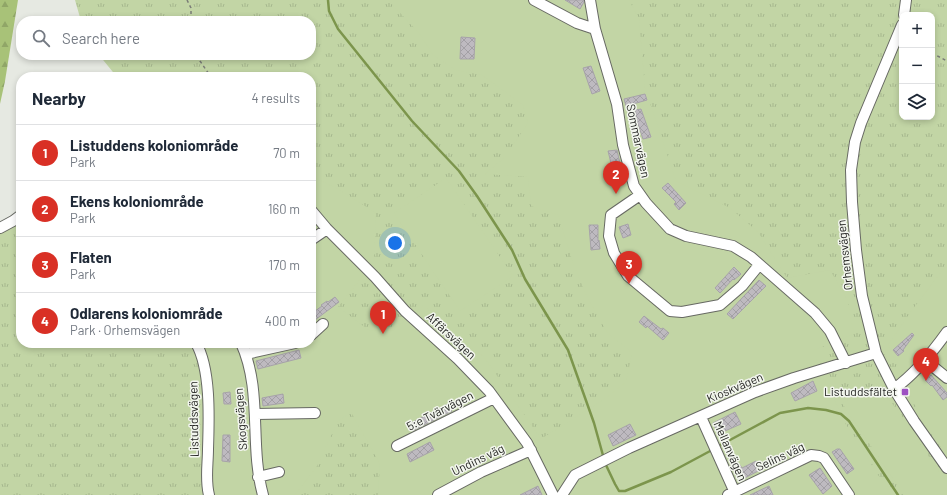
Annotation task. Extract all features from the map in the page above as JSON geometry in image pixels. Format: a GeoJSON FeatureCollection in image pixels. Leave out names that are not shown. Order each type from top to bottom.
{"type":"FeatureCollection","features":[{"type":"Feature","properties":{"kind":"street"},"geometry":{"type":"LineString","coordinates":[[534,0],[577,23],[595,29]]}},
{"type":"Feature","properties":{"kind":"street","name":"Sommarvägen"},"geometry":{"type":"LineString","coordinates":[[590,0],[595,29],[617,104],[624,145],[634,186],[640,195],[670,229],[686,236],[733,246],[751,257],[815,312],[830,331],[846,363]]}},
{"type":"Feature","properties":{"kind":"street"},"geometry":{"type":"LineString","coordinates":[[904,12],[906,0]]}},
{"type":"Feature","properties":{"kind":"street","name":"Orhemsvägen"},"geometry":{"type":"LineString","coordinates":[[899,32],[861,123],[855,142],[851,170],[856,250],[862,296],[876,353],[894,389],[914,421],[947,468]]}},
{"type":"Feature","properties":{"kind":"street"},"geometry":{"type":"LineString","coordinates":[[640,195],[611,215],[609,236],[614,253],[628,276],[670,311],[682,312],[720,305],[742,286],[760,265]]}},
{"type":"Feature","properties":{"kind":"street","name":"Affärsvägen"},"geometry":{"type":"LineString","coordinates":[[316,216],[375,277],[404,311],[458,359],[489,391],[527,442],[553,495]]}},
{"type":"Feature","properties":{"kind":"street"},"geometry":{"type":"LineString","coordinates":[[0,228],[16,219]]}},
{"type":"Feature","properties":{"kind":"street"},"geometry":{"type":"LineString","coordinates":[[316,237],[327,229]]}},
{"type":"Feature","properties":{"kind":"street"},"geometry":{"type":"LineString","coordinates":[[316,330],[323,324]]}},
{"type":"Feature","properties":{"kind":"street"},"geometry":{"type":"LineString","coordinates":[[894,389],[905,381],[925,360],[947,332]]}},
{"type":"Feature","properties":{"kind":"street","name":"Listuddsvägen"},"geometry":{"type":"LineString","coordinates":[[198,348],[208,380],[209,428],[207,477],[210,495]]}},
{"type":"Feature","properties":{"kind":"street","name":"Skogsvägen"},"geometry":{"type":"LineString","coordinates":[[243,348],[246,354],[252,385],[256,414],[258,477],[263,495]]}},
{"type":"Feature","properties":{"kind":"street"},"geometry":{"type":"LineString","coordinates":[[246,354],[273,348]]}},
{"type":"Feature","properties":{"kind":"street","name":"Kioskvägen"},"geometry":{"type":"LineString","coordinates":[[562,495],[575,475],[609,458],[755,392],[794,378],[876,353]]}},
{"type":"Feature","properties":{"kind":"street"},"geometry":{"type":"LineString","coordinates":[[925,360],[947,378]]}},
{"type":"Feature","properties":{"kind":"street","name":"5:e Tvärvägen"},"geometry":{"type":"LineString","coordinates":[[398,446],[494,398]]}},
{"type":"Feature","properties":{"kind":"street"},"geometry":{"type":"LineString","coordinates":[[256,414],[315,413]]}},
{"type":"Feature","properties":{"kind":"street","name":"Mellanvägen"},"geometry":{"type":"LineString","coordinates":[[701,417],[733,494]]}},
{"type":"Feature","properties":{"kind":"street","name":"Undins väg"},"geometry":{"type":"LineString","coordinates":[[438,495],[481,472],[531,450]]}},
{"type":"Feature","properties":{"kind":"street","name":"Selins väg"},"geometry":{"type":"LineString","coordinates":[[733,494],[811,456],[819,456],[824,458],[849,495]]}},
{"type":"Feature","properties":{"kind":"street"},"geometry":{"type":"LineString","coordinates":[[258,477],[279,472]]}},
{"type":"Feature","properties":{"kind":"path"},"geometry":{"type":"LineString","coordinates":[[187,0],[191,16]]}},
{"type":"Feature","properties":{"kind":"path"},"geometry":{"type":"LineString","coordinates":[[935,55],[947,61]]}},
{"type":"Feature","properties":{"kind":"path"},"geometry":{"type":"LineString","coordinates":[[200,60],[208,72]]}},
{"type":"Feature","properties":{"kind":"green space"},"geometry":{"type":"Polygon","coordinates":[[[0,0],[18,0],[0,104],[0,0]]]}},
{"type":"Feature","properties":{"kind":"green space"},"geometry":{"type":"Polygon","coordinates":[[[75,0],[947,0],[947,495],[0,495],[0,224],[16,214],[16,348],[316,348],[316,72],[113,72],[103,60],[316,60],[316,16],[80,16],[75,0]]]}},
{"type":"Feature","properties":{"kind":"green space"},"geometry":{"type":"Polygon","coordinates":[[[388,0],[629,0],[639,19],[645,88],[676,181],[730,208],[758,232],[787,278],[830,270],[847,299],[854,334],[812,351],[846,425],[891,495],[378,495],[380,464],[351,412],[338,421],[317,466],[295,495],[209,495],[209,427],[197,348],[316,348],[316,178],[338,189],[376,213],[374,262],[338,307],[370,331],[393,330],[424,305],[458,338],[484,357],[541,439],[606,398],[626,382],[632,353],[607,332],[588,299],[574,266],[558,215],[531,206],[528,177],[485,174],[505,157],[528,123],[523,105],[482,75],[456,70],[433,55],[419,33],[388,0]]]}},
{"type":"Feature","properties":{"kind":"green space"},"geometry":{"type":"Polygon","coordinates":[[[446,178],[513,276],[460,311],[394,213],[446,178]]]}},
{"type":"Feature","properties":{"kind":"green space"},"geometry":{"type":"Polygon","coordinates":[[[947,267],[947,456],[920,417],[888,345],[944,268],[947,267]]]}},
{"type":"Feature","properties":{"kind":"green space"},"geometry":{"type":"Polygon","coordinates":[[[878,383],[947,483],[947,495],[904,495],[842,403],[878,383]]]}},
{"type":"Feature","properties":{"kind":"building"},"geometry":{"type":"Polygon","coordinates":[[[565,0],[584,0],[584,2],[580,9],[565,0]]]}},
{"type":"Feature","properties":{"kind":"building"},"geometry":{"type":"Polygon","coordinates":[[[461,37],[475,38],[474,59],[460,59],[461,37]]]}},
{"type":"Feature","properties":{"kind":"building"},"geometry":{"type":"Polygon","coordinates":[[[591,66],[600,91],[592,94],[583,68],[591,66]]]}},
{"type":"Feature","properties":{"kind":"building"},"geometry":{"type":"Polygon","coordinates":[[[645,94],[647,100],[626,106],[624,99],[645,94]]]}},
{"type":"Feature","properties":{"kind":"building"},"geometry":{"type":"Polygon","coordinates":[[[641,109],[651,137],[643,139],[635,115],[635,110],[641,109]]]}},
{"type":"Feature","properties":{"kind":"building"},"geometry":{"type":"Polygon","coordinates":[[[617,150],[623,177],[615,179],[608,151],[617,150]]]}},
{"type":"Feature","properties":{"kind":"building"},"geometry":{"type":"Polygon","coordinates":[[[668,183],[686,203],[679,210],[674,204],[676,202],[662,188],[668,183]]]}},
{"type":"Feature","properties":{"kind":"building"},"geometry":{"type":"Polygon","coordinates":[[[628,224],[631,235],[623,238],[619,227],[628,224]]]}},
{"type":"Feature","properties":{"kind":"building"},"geometry":{"type":"Polygon","coordinates":[[[589,225],[598,225],[598,241],[599,240],[600,249],[591,250],[589,225]]]}},
{"type":"Feature","properties":{"kind":"building"},"geometry":{"type":"Polygon","coordinates":[[[734,267],[741,274],[734,280],[733,279],[720,293],[715,288],[734,267]]]}},
{"type":"Feature","properties":{"kind":"building"},"geometry":{"type":"Polygon","coordinates":[[[759,280],[766,286],[733,319],[727,314],[759,280]]]}},
{"type":"Feature","properties":{"kind":"building"},"geometry":{"type":"Polygon","coordinates":[[[335,297],[339,302],[316,319],[316,310],[322,306],[321,305],[327,301],[328,302],[335,297]]]}},
{"type":"Feature","properties":{"kind":"building"},"geometry":{"type":"Polygon","coordinates":[[[644,316],[669,333],[663,340],[647,326],[646,328],[639,322],[644,316]]]}},
{"type":"Feature","properties":{"kind":"building"},"geometry":{"type":"Polygon","coordinates":[[[912,333],[914,335],[903,350],[904,351],[898,356],[893,350],[912,333]]]}},
{"type":"Feature","properties":{"kind":"building"},"geometry":{"type":"Polygon","coordinates":[[[299,350],[301,358],[258,369],[256,361],[299,350]]]}},
{"type":"Feature","properties":{"kind":"building"},"geometry":{"type":"Polygon","coordinates":[[[931,375],[947,393],[947,397],[943,400],[932,385],[931,386],[925,380],[931,375]]]}},
{"type":"Feature","properties":{"kind":"building"},"geometry":{"type":"Polygon","coordinates":[[[813,381],[817,391],[795,401],[791,393],[813,381]]]}},
{"type":"Feature","properties":{"kind":"building"},"geometry":{"type":"Polygon","coordinates":[[[230,392],[231,404],[224,404],[223,393],[230,392]]]}},
{"type":"Feature","properties":{"kind":"building"},"geometry":{"type":"Polygon","coordinates":[[[283,394],[284,403],[263,406],[262,398],[283,394]]]}},
{"type":"Feature","properties":{"kind":"building"},"geometry":{"type":"Polygon","coordinates":[[[448,404],[452,411],[412,431],[409,424],[448,404]]]}},
{"type":"Feature","properties":{"kind":"building"},"geometry":{"type":"Polygon","coordinates":[[[735,412],[741,424],[718,434],[713,423],[735,412]]]}},
{"type":"Feature","properties":{"kind":"building"},"geometry":{"type":"Polygon","coordinates":[[[630,424],[636,435],[613,446],[608,435],[630,424]]]}},
{"type":"Feature","properties":{"kind":"building"},"geometry":{"type":"Polygon","coordinates":[[[223,435],[230,435],[230,462],[222,461],[223,435]]]}},
{"type":"Feature","properties":{"kind":"building"},"geometry":{"type":"Polygon","coordinates":[[[430,442],[434,450],[410,462],[407,454],[430,442]]]}},
{"type":"Feature","properties":{"kind":"building"},"geometry":{"type":"Polygon","coordinates":[[[840,449],[854,469],[847,474],[832,452],[840,449]]]}},
{"type":"Feature","properties":{"kind":"building"},"geometry":{"type":"Polygon","coordinates":[[[756,461],[760,470],[739,481],[733,468],[740,465],[742,468],[756,461]]]}},
{"type":"Feature","properties":{"kind":"building"},"geometry":{"type":"Polygon","coordinates":[[[820,468],[832,486],[823,494],[809,475],[820,468]]]}},
{"type":"Feature","properties":{"kind":"building"},"geometry":{"type":"Polygon","coordinates":[[[538,486],[542,495],[520,495],[538,486]]]}},
{"type":"Feature","properties":{"kind":"building"},"geometry":{"type":"Polygon","coordinates":[[[769,486],[773,495],[750,495],[769,486]]]}},
{"type":"Feature","properties":{"kind":"waterway"},"geometry":{"type":"LineString","coordinates":[[328,0],[329,11],[338,29],[412,121],[459,171],[512,250],[525,279],[568,350],[594,423],[604,459]]}},
{"type":"Feature","properties":{"kind":"waterway"},"geometry":{"type":"LineString","coordinates":[[717,447],[780,413],[808,408],[826,410],[841,414],[849,421],[898,495]]}},
{"type":"Feature","properties":{"kind":"waterway"},"geometry":{"type":"LineString","coordinates":[[605,463],[619,491],[625,491],[671,472],[712,450]]}},
{"type":"Feature","properties":{"kind":"place","name":"Ekens koloniområde"},"geometry":{"type":"Point","coordinates":[616,194]}},
{"type":"Feature","properties":{"kind":"place","name":"Flaten"},"geometry":{"type":"Point","coordinates":[629,284]}},
{"type":"Feature","properties":{"kind":"place","name":"Listuddens koloniområde"},"geometry":{"type":"Point","coordinates":[383,334]}},
{"type":"Feature","properties":{"kind":"place","name":"Odlarens koloniområde"},"geometry":{"type":"Point","coordinates":[926,381]}},
{"type":"Feature","properties":{"kind":"place","name":"Listuddsfältet"},"geometry":{"type":"Point","coordinates":[905,392]}}]}
